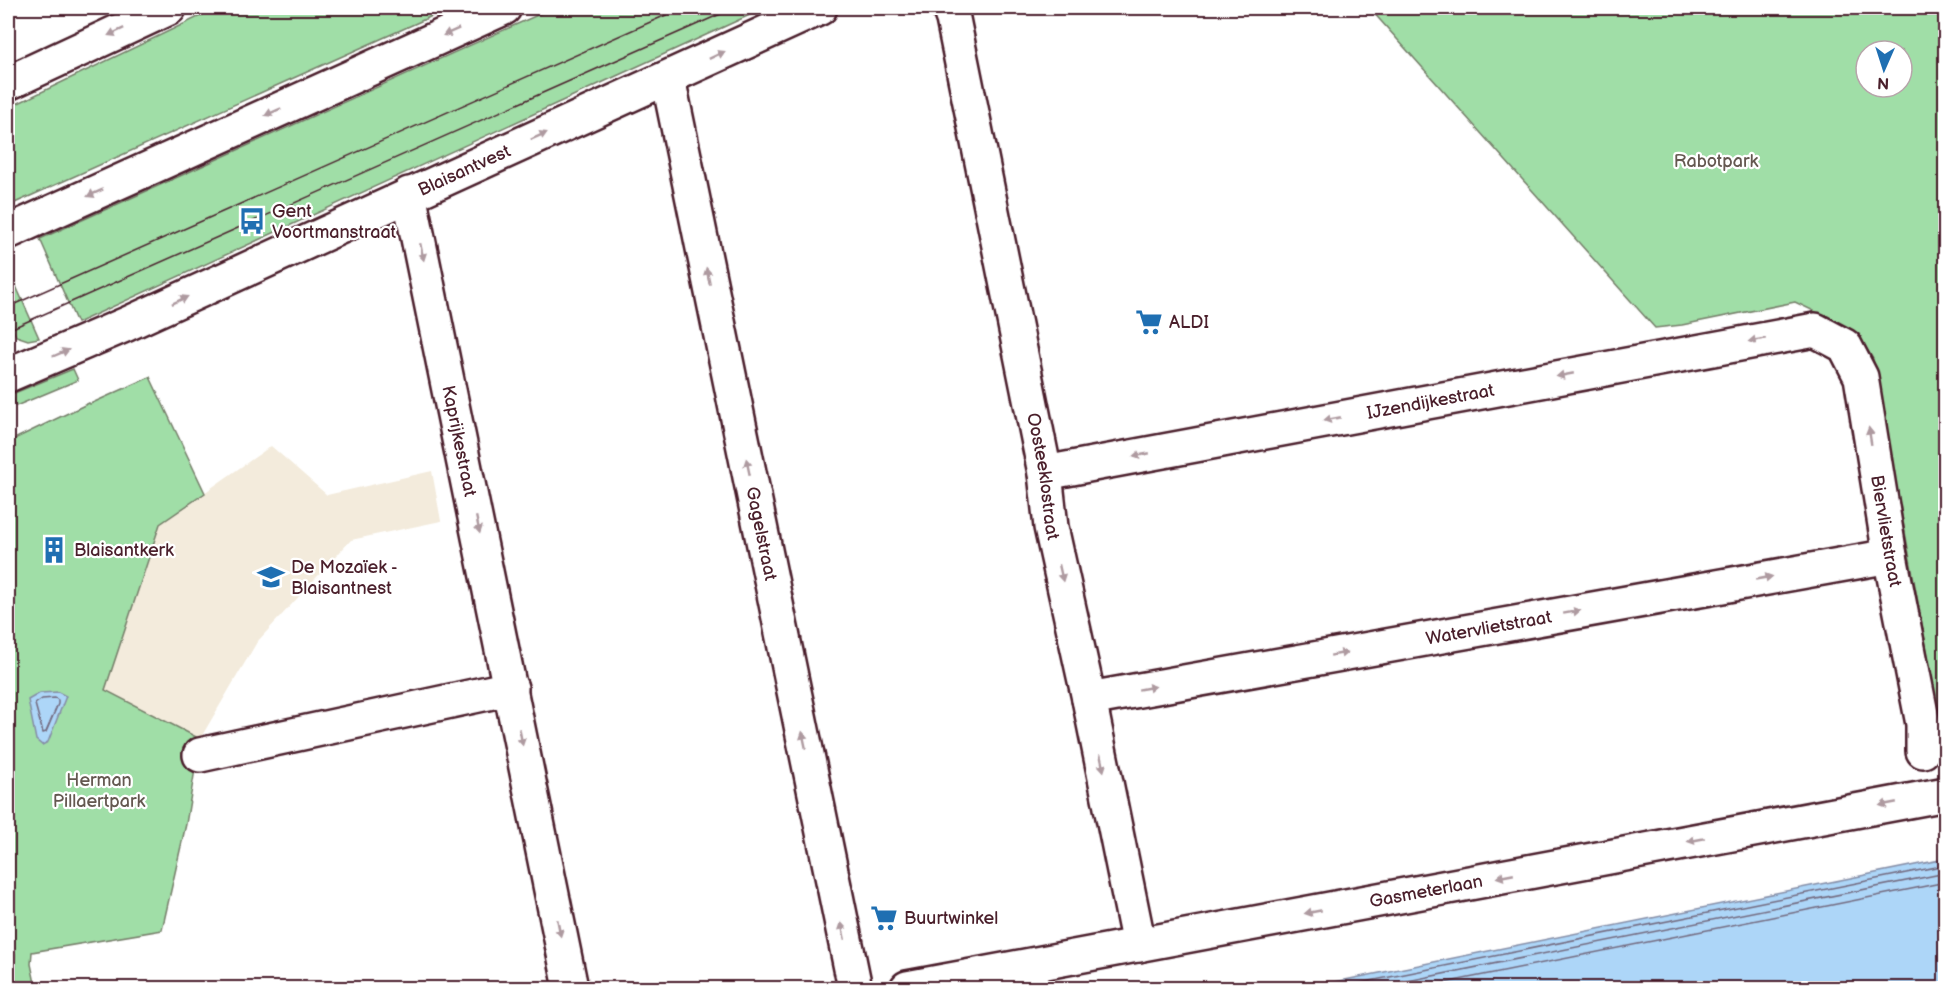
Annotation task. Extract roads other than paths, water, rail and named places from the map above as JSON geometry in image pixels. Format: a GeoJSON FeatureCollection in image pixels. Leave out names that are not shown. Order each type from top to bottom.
{"type":"FeatureCollection","features":[{"type":"Feature","properties":{"kind":"street"},"geometry":{"type":"LineString","coordinates":[[8,83],[169,8]]}},
{"type":"Feature","properties":{"kind":"street"},"geometry":{"type":"LineString","coordinates":[[8,232],[504,8]]}},
{"type":"Feature","properties":{"kind":"street","name":"Blaisantvest"},"geometry":{"type":"LineString","coordinates":[[8,375],[127,324],[820,8]]}},
{"type":"Feature","properties":{"kind":"street","name":"Oosteeklostraat"},"geometry":{"type":"LineString","coordinates":[[949,8],[1045,473],[1051,527],[1139,945]]}},
{"type":"Feature","properties":{"kind":"street","name":"Gagelstraat"},"geometry":{"type":"LineString","coordinates":[[668,78],[855,988]]}},
{"type":"Feature","properties":{"kind":"street","name":"Kaprijkestraat"},"geometry":{"type":"LineString","coordinates":[[410,194],[571,988]]}},
{"type":"Feature","properties":{"kind":"street","name":"IJzendijkestraat"},"geometry":{"type":"LineString","coordinates":[[1045,473],[1815,330]]}},
{"type":"Feature","properties":{"kind":"street","name":"Biervlietstraat"},"geometry":{"type":"LineString","coordinates":[[1815,330],[1845,346],[1861,377],[1890,556],[1923,724],[1923,751]]}},
{"type":"Feature","properties":{"kind":"street","name":"Watervlietstraat"},"geometry":{"type":"LineString","coordinates":[[1089,699],[1890,556]]}},
{"type":"Feature","properties":{"kind":"street"},"geometry":{"type":"LineString","coordinates":[[200,755],[511,688]]}},
{"type":"Feature","properties":{"kind":"street","name":"Gasmeterlaan"},"geometry":{"type":"LineString","coordinates":[[907,988],[1946,794]]}},
{"type":"Feature","properties":{"kind":"water"},"geometry":{"type":"Polygon","coordinates":[[[58,692],[66,696],[48,742],[42,745],[36,740],[28,700],[40,693],[58,692]]]}},
{"type":"Feature","properties":{"kind":"water"},"geometry":{"type":"Polygon","coordinates":[[[1945,859],[1945,988],[1305,988],[1945,859]]]}},
{"type":"Feature","properties":{"kind":"tram line"},"geometry":{"type":"LineString","coordinates":[[8,307],[682,8]]}},
{"type":"Feature","properties":{"kind":"tram line"},"geometry":{"type":"LineString","coordinates":[[8,330],[734,8]]}},
{"type":"Feature","properties":{"kind":"place","name":"Gent Voortmanstraat"},"geometry":{"type":"Point","coordinates":[252,221]}},
{"type":"Feature","properties":{"kind":"place","name":"ALDI"},"geometry":{"type":"Point","coordinates":[1149,322]}},
{"type":"Feature","properties":{"kind":"place","name":"Blaisantkerk"},"geometry":{"type":"Point","coordinates":[54,550]}},
{"type":"Feature","properties":{"kind":"place","name":"De Mozaïek - Blaisantnest"},"geometry":{"type":"Point","coordinates":[271,577]}},
{"type":"Feature","properties":{"kind":"place","name":"Buurtwinkel"},"geometry":{"type":"Point","coordinates":[884,918]}},
{"type":"Feature","properties":{"kind":"park label","name":"Rabotpark"},"geometry":{"type":"Point","coordinates":[1716,161]}},
{"type":"Feature","properties":{"kind":"park label","name":"Herman Pillaertpark"},"geometry":{"type":"Point","coordinates":[99,790]}}]}
